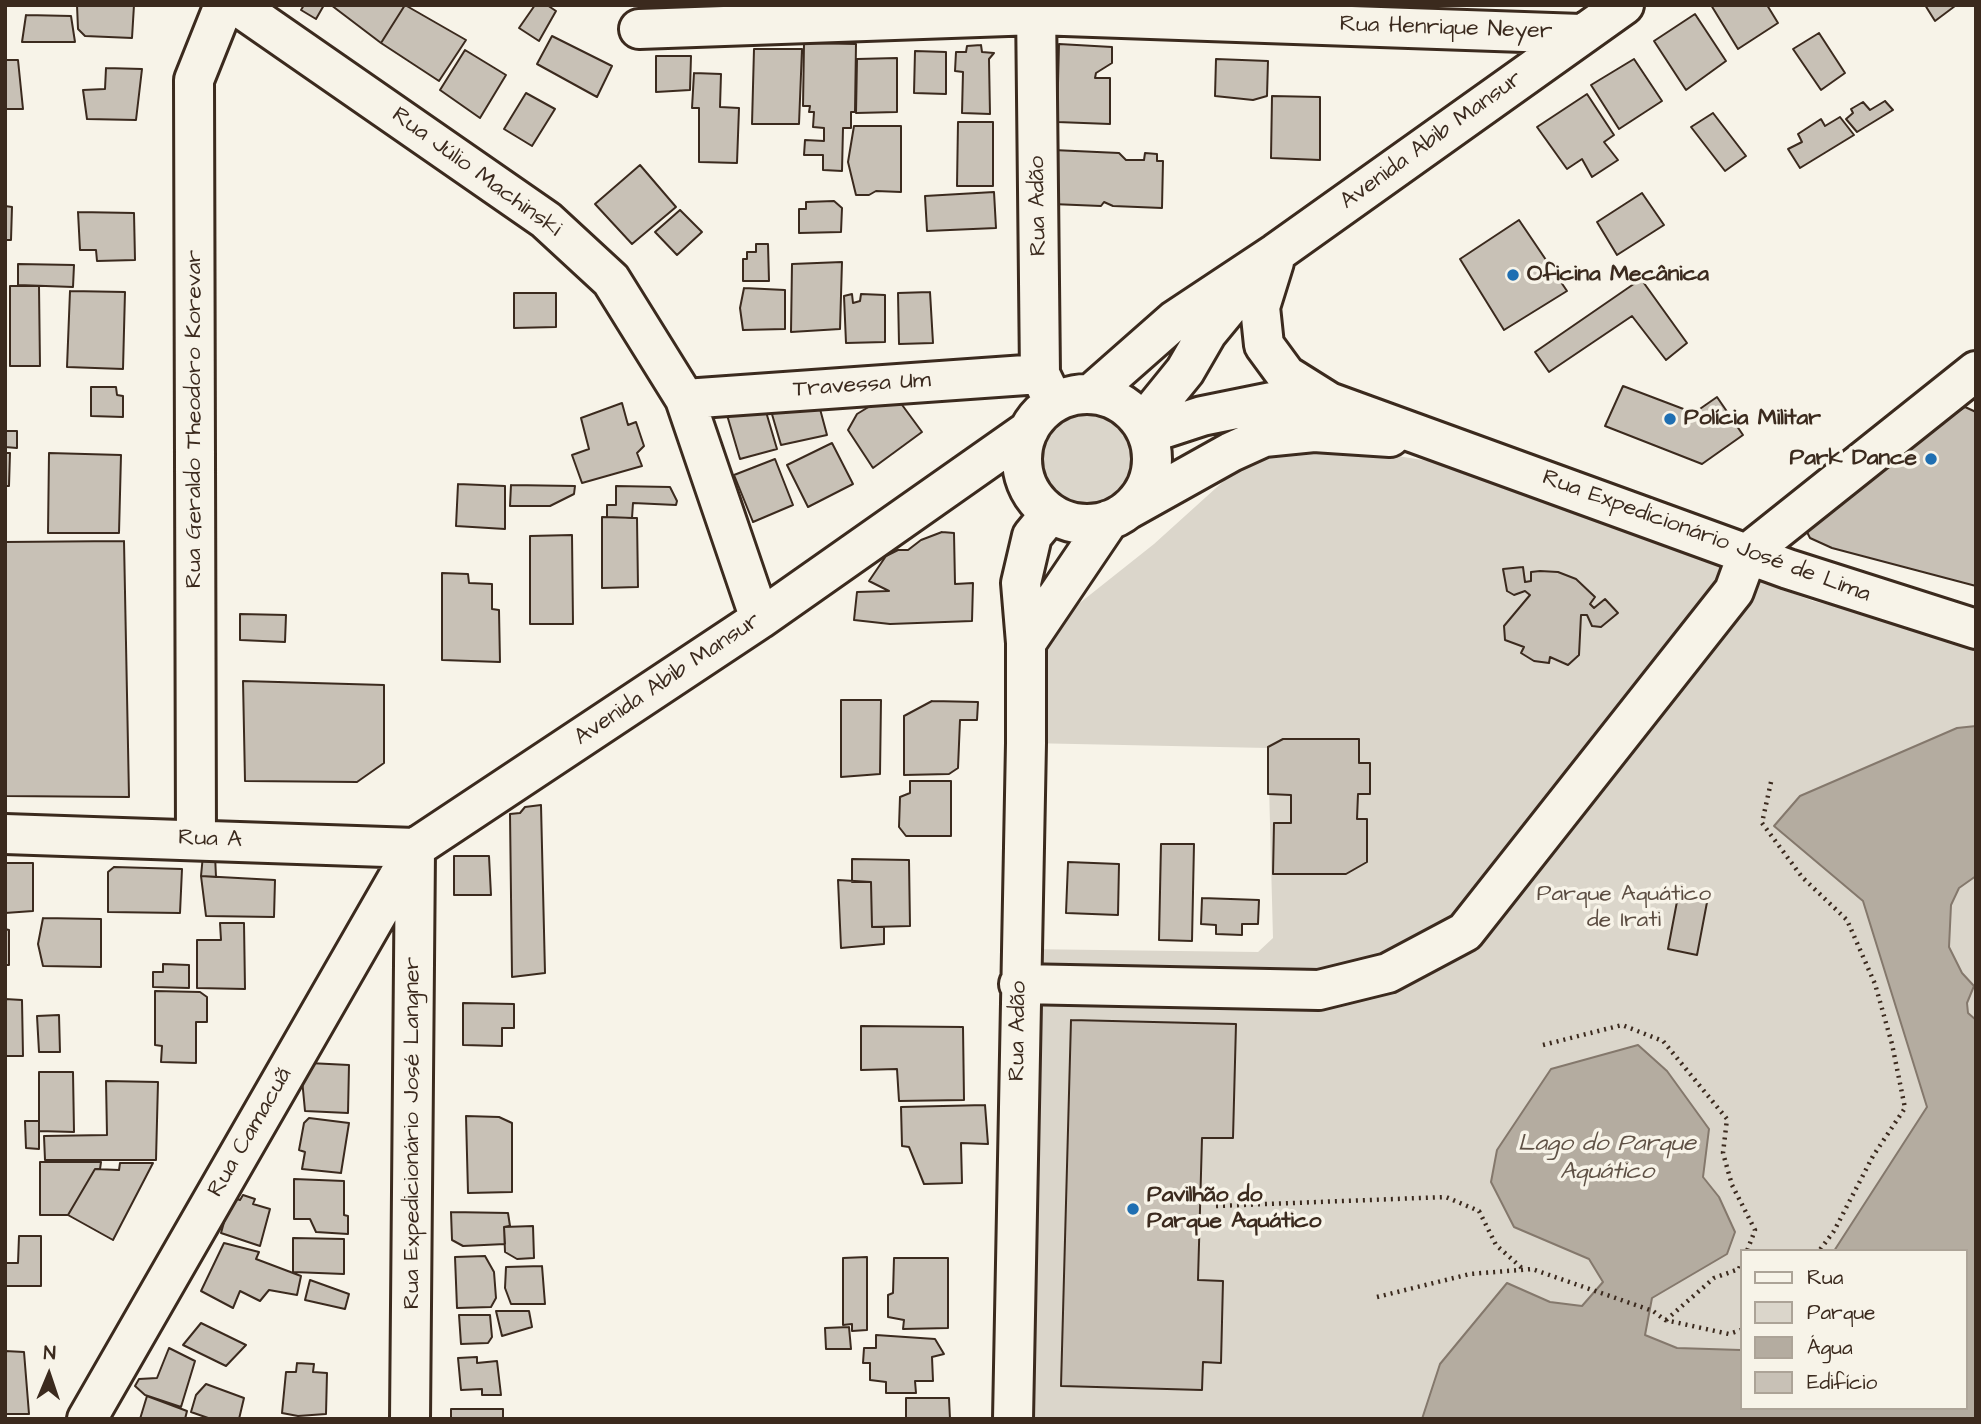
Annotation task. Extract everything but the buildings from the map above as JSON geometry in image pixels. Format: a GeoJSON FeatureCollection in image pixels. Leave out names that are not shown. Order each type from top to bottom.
{"type":"FeatureCollection","features":[{"type":"Feature","properties":{"kind":"street","name":"Rua Geraldo Theodoro Korevar"},"geometry":{"type":"LineString","coordinates":[[196,839],[194,79],[224,5]]}},
{"type":"Feature","properties":{"kind":"street","name":"Rua Júlio Machinski"},"geometry":{"type":"LineString","coordinates":[[236,5],[546,220],[611,280],[684,398],[760,619]]}},
{"type":"Feature","properties":{"kind":"street","name":"Avenida Abib Mansur"},"geometry":{"type":"LineString","coordinates":[[1091,394],[1175,320],[1276,253],[1624,5]]}},
{"type":"Feature","properties":{"kind":"street","name":"Rua Henrique Neyer"},"geometry":{"type":"LineString","coordinates":[[639,29],[1036,10],[1581,34]]}},
{"type":"Feature","properties":{"kind":"street","name":"Rua Adão"},"geometry":{"type":"LineString","coordinates":[[1036,10],[1041,402]]}},
{"type":"Feature","properties":{"kind":"street","name":"Avenida Abib Mansur"},"geometry":{"type":"LineString","coordinates":[[1145,429],[1223,312],[1276,253]]}},
{"type":"Feature","properties":{"kind":"street"},"geometry":{"type":"LineString","coordinates":[[1276,253],[1260,307],[1264,345],[1286,375],[1329,402]]}},
{"type":"Feature","properties":{"kind":"street"},"geometry":{"type":"LineString","coordinates":[[1019,984],[1319,990],[1388,973],[1465,932],[1734,591],[1748,553],[1970,382]]}},
{"type":"Feature","properties":{"kind":"street"},"geometry":{"type":"LineString","coordinates":[[1026,643],[1118,515],[1148,484],[1152,467],[1152,445],[1145,429],[1127,407],[1110,398],[1091,394],[1041,402],[1023,448],[1022,466],[1027,484],[1044,506],[1070,522],[1090,524],[1118,515]]}},
{"type":"Feature","properties":{"kind":"street","name":"Travessa Um"},"geometry":{"type":"LineString","coordinates":[[684,398],[1041,402]]}},
{"type":"Feature","properties":{"kind":"street","name":"Rua Expedicionário José de Lima"},"geometry":{"type":"LineString","coordinates":[[1145,429],[1276,401],[1329,402],[1813,578],[1976,629]]}},
{"type":"Feature","properties":{"kind":"street","name":"Avenida Abib Mansur"},"geometry":{"type":"LineString","coordinates":[[415,848],[760,619],[917,506],[1041,402]]}},
{"type":"Feature","properties":{"kind":"street","name":"Rua Expedicionário José de Lima"},"geometry":{"type":"LineString","coordinates":[[1118,515],[1231,452],[1264,438],[1314,432],[1437,441]]}},
{"type":"Feature","properties":{"kind":"street","name":"Avenida Abib Mansur"},"geometry":{"type":"LineString","coordinates":[[917,506],[994,487],[1044,506]]}},
{"type":"Feature","properties":{"kind":"street","name":"Rua Adão"},"geometry":{"type":"LineString","coordinates":[[1013,1419],[1026,643],[1021,583],[1032,536],[1044,506]]}},
{"type":"Feature","properties":{"kind":"street","name":"Rua A"},"geometry":{"type":"LineString","coordinates":[[5,834],[415,848]]}},
{"type":"Feature","properties":{"kind":"street","name":"Rua Camacuã"},"geometry":{"type":"LineString","coordinates":[[87,1419],[415,848]]}},
{"type":"Feature","properties":{"kind":"street","name":"Rua Expedicionário José Langner"},"geometry":{"type":"LineString","coordinates":[[410,1419],[415,848]]}},
{"type":"Feature","properties":{"kind":"path"},"geometry":{"type":"LineString","coordinates":[[1771,782],[1762,823],[1802,877],[1847,920],[1875,985],[1892,1044],[1905,1108],[1873,1156],[1820,1249]]}},
{"type":"Feature","properties":{"kind":"path"},"geometry":{"type":"LineString","coordinates":[[1543,1045],[1622,1025],[1663,1041],[1727,1119],[1723,1153],[1732,1185],[1755,1230],[1747,1249]]}},
{"type":"Feature","properties":{"kind":"path"},"geometry":{"type":"LineString","coordinates":[[1216,1206],[1446,1197],[1479,1212],[1496,1245],[1524,1270]]}},
{"type":"Feature","properties":{"kind":"path"},"geometry":{"type":"LineString","coordinates":[[1665,1320],[1714,1278],[1739,1269],[1740,1266]]}},
{"type":"Feature","properties":{"kind":"path"},"geometry":{"type":"LineString","coordinates":[[1377,1297],[1470,1274],[1532,1269],[1653,1311],[1665,1320],[1729,1334],[1740,1330]]}},
{"type":"Feature","properties":{"kind":"green space"},"geometry":{"type":"Polygon","coordinates":[[[1086,410],[1106,414],[1123,426],[1135,443],[1139,463],[1135,483],[1123,500],[1106,512],[1086,516],[1066,512],[1049,500],[1037,483],[1033,463],[1037,443],[1049,426],[1066,414],[1086,410]]]}},
{"type":"Feature","properties":{"kind":"green space","name":"Parque Aquático de Irati"},"geometry":{"type":"Polygon","coordinates":[[[1336,446],[1441,463],[1813,601],[1976,641],[1976,1419],[1016,1419],[1022,949],[1258,952],[1273,938],[1268,748],[1027,743],[1028,644],[1154,544],[1237,469],[1272,451],[1336,446]]]}},
{"type":"Feature","properties":{"kind":"water","name":"Lago do Parque Aquático"},"geometry":{"type":"Polygon","coordinates":[[[1976,726],[1976,876],[1959,888],[1951,905],[1949,947],[1962,973],[1974,986],[1967,1003],[1968,1013],[1976,1020],[1976,1419],[1422,1419],[1440,1364],[1507,1283],[1550,1302],[1582,1306],[1603,1282],[1589,1259],[1514,1227],[1491,1182],[1497,1150],[1551,1069],[1638,1045],[1667,1071],[1709,1129],[1703,1177],[1719,1197],[1735,1232],[1727,1254],[1652,1298],[1645,1335],[1677,1348],[1740,1350],[1740,1410],[1967,1410],[1967,1249],[1835,1249],[1927,1107],[1863,901],[1774,826],[1800,796],[1957,728],[1976,726]]]}},
{"type":"Feature","properties":{"kind":"place","name":"Oficina Mecânica"},"geometry":{"type":"Point","coordinates":[1513,275]}},
{"type":"Feature","properties":{"kind":"place","name":"Polícia Militar"},"geometry":{"type":"Point","coordinates":[1670,419]}},
{"type":"Feature","properties":{"kind":"place","name":"Park Dance"},"geometry":{"type":"Point","coordinates":[1931,459]}},
{"type":"Feature","properties":{"kind":"place","name":"Pavilhão do Parque Aquático"},"geometry":{"type":"Point","coordinates":[1133,1209]}}]}
